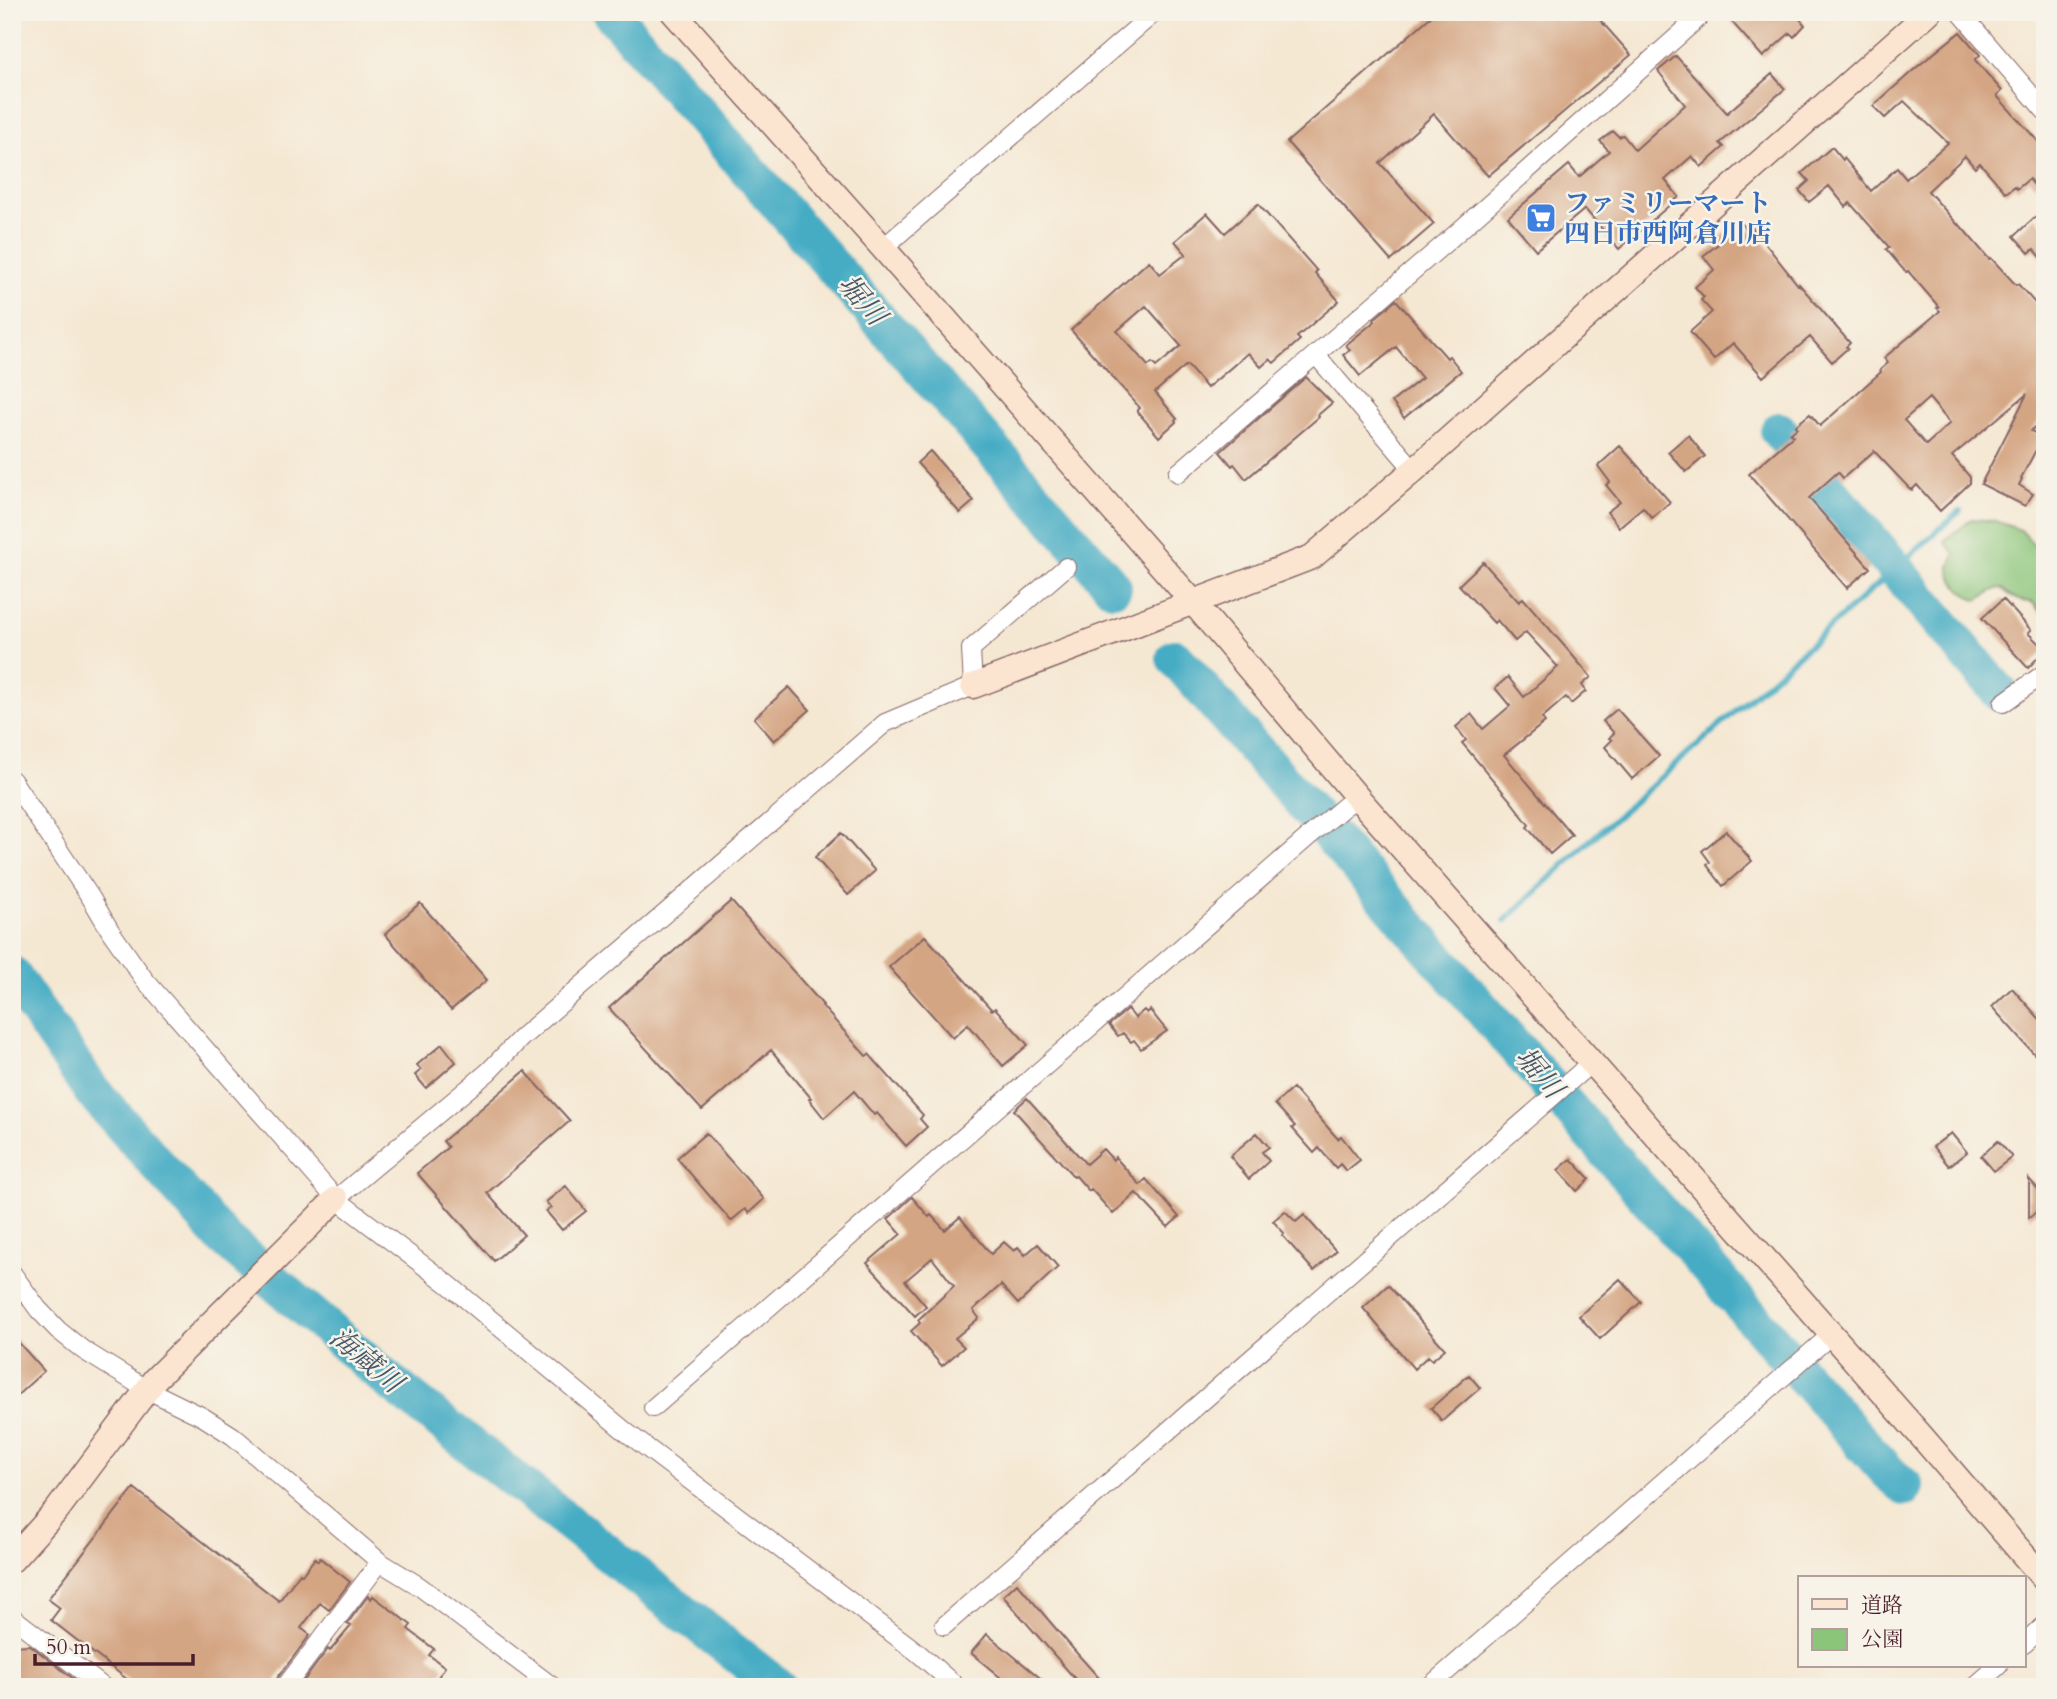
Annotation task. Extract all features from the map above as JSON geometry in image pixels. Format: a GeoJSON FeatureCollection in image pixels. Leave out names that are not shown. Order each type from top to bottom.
{"type":"FeatureCollection","features":[{"type":"Feature","properties":{"kind":"street"},"geometry":{"type":"LineString","coordinates":[[673,12],[1193,602],[1351,802],[1584,1069],[1832,1334],[2045,1580]]}},
{"type":"Feature","properties":{"kind":"street"},"geometry":{"type":"LineString","coordinates":[[883,248],[1155,12]]}},
{"type":"Feature","properties":{"kind":"street"},"geometry":{"type":"LineString","coordinates":[[1178,473],[1450,239],[1705,12]]}},
{"type":"Feature","properties":{"kind":"street"},"geometry":{"type":"LineString","coordinates":[[12,1560],[57,1510],[150,1384],[336,1199],[488,1072],[521,1038],[886,723],[973,686],[1312,556],[1414,470],[1929,12]]}},
{"type":"Feature","properties":{"kind":"street"},"geometry":{"type":"LineString","coordinates":[[1960,12],[2045,111]]}},
{"type":"Feature","properties":{"kind":"street"},"geometry":{"type":"LineString","coordinates":[[1316,355],[1414,470]]}},
{"type":"Feature","properties":{"kind":"street"},"geometry":{"type":"LineString","coordinates":[[973,686],[971,649],[1066,567]]}},
{"type":"Feature","properties":{"kind":"street"},"geometry":{"type":"LineString","coordinates":[[2003,703],[2045,673]]}},
{"type":"Feature","properties":{"kind":"street"},"geometry":{"type":"LineString","coordinates":[[12,780],[144,979],[336,1199],[448,1284],[626,1432],[917,1653],[957,1687]]}},
{"type":"Feature","properties":{"kind":"street"},"geometry":{"type":"LineString","coordinates":[[653,1408],[1351,802]]}},
{"type":"Feature","properties":{"kind":"street"},"geometry":{"type":"LineString","coordinates":[[944,1626],[1584,1069]]}},
{"type":"Feature","properties":{"kind":"street"},"geometry":{"type":"LineString","coordinates":[[12,1273],[38,1309],[83,1350],[150,1384],[233,1436],[380,1562],[419,1586],[553,1687]]}},
{"type":"Feature","properties":{"kind":"street"},"geometry":{"type":"LineString","coordinates":[[1429,1687],[1832,1334]]}},
{"type":"Feature","properties":{"kind":"street"},"geometry":{"type":"LineString","coordinates":[[285,1687],[380,1562]]}},
{"type":"Feature","properties":{"kind":"street"},"geometry":{"type":"LineString","coordinates":[[12,1617],[103,1687]]}},
{"type":"Feature","properties":{"kind":"street"},"geometry":{"type":"LineString","coordinates":[[2025,1643],[2045,1625]]}},
{"type":"Feature","properties":{"kind":"street"},"geometry":{"type":"LineString","coordinates":[[1974,1687],[1996,1668]]}},
{"type":"Feature","properties":{"kind":"green space"},"geometry":{"type":"Polygon","coordinates":[[[1972,519],[1996,521],[2021,530],[2045,557],[2045,617],[2032,602],[2015,598],[2002,588],[1975,600],[1955,582],[1950,566],[1955,554],[1944,541],[1972,519]]]}},
{"type":"Feature","properties":{"kind":"building"},"geometry":{"type":"Polygon","coordinates":[[[1436,12],[1593,12],[1631,55],[1488,176],[1434,114],[1380,163],[1434,224],[1391,261],[1287,142],[1436,12]]]}},
{"type":"Feature","properties":{"kind":"building"},"geometry":{"type":"Polygon","coordinates":[[[1723,12],[1794,12],[1805,25],[1794,37],[1790,33],[1763,57],[1723,12]]]}},
{"type":"Feature","properties":{"kind":"building"},"geometry":{"type":"Polygon","coordinates":[[[1960,32],[1980,55],[1975,60],[2002,91],[1997,96],[2045,149],[2045,176],[2034,185],[2029,179],[2017,189],[2015,186],[2006,193],[1980,163],[1975,168],[1965,156],[1928,191],[1989,259],[2018,284],[2045,314],[2045,415],[2031,431],[2043,437],[2019,485],[2033,494],[2025,506],[1981,484],[2027,394],[1952,456],[1970,477],[1970,483],[1940,511],[1917,485],[1912,490],[1909,488],[1874,451],[1843,478],[1838,472],[1809,498],[1870,568],[1847,588],[1749,474],[1793,436],[1790,434],[1797,428],[1795,426],[1810,414],[1820,426],[1881,372],[1888,363],[1884,358],[1940,311],[1850,203],[1846,207],[1829,186],[1809,202],[1799,190],[1809,181],[1802,173],[1832,147],[1871,191],[1897,168],[1906,179],[1948,143],[1904,101],[1885,118],[1873,106],[1960,32]],[[1929,398],[1904,420],[1926,445],[1950,423],[1929,398]]]}},
{"type":"Feature","properties":{"kind":"building"},"geometry":{"type":"Polygon","coordinates":[[[1676,56],[1727,113],[1772,74],[1785,89],[1720,143],[1724,147],[1701,167],[1692,156],[1665,180],[1679,197],[1619,249],[1585,209],[1536,250],[1508,217],[1569,165],[1579,177],[1609,151],[1600,141],[1613,131],[1619,137],[1623,135],[1635,150],[1685,105],[1658,71],[1676,56]]]}},
{"type":"Feature","properties":{"kind":"building"},"geometry":{"type":"Polygon","coordinates":[[[1258,204],[1317,271],[1315,273],[1339,301],[1297,337],[1300,340],[1274,363],[1270,359],[1261,367],[1248,353],[1207,388],[1187,365],[1184,367],[1155,392],[1177,419],[1159,437],[1137,411],[1140,408],[1071,330],[1149,261],[1160,274],[1186,254],[1175,241],[1207,213],[1225,233],[1258,204]],[[1146,306],[1117,331],[1148,366],[1152,363],[1156,367],[1181,346],[1146,306]]]}},
{"type":"Feature","properties":{"kind":"building"},"geometry":{"type":"Polygon","coordinates":[[[2035,217],[2045,228],[2045,262],[2034,249],[2029,253],[2014,236],[2035,217]]]}},
{"type":"Feature","properties":{"kind":"building"},"geometry":{"type":"Polygon","coordinates":[[[1740,222],[1749,232],[1753,228],[1798,285],[1850,343],[1832,362],[1810,337],[1763,377],[1733,343],[1714,360],[1690,332],[1712,312],[1701,300],[1704,297],[1695,287],[1714,270],[1703,256],[1740,222]]]}},
{"type":"Feature","properties":{"kind":"building"},"geometry":{"type":"Polygon","coordinates":[[[1396,300],[1461,371],[1404,418],[1392,402],[1422,378],[1396,347],[1360,376],[1343,355],[1350,350],[1346,345],[1396,300]]]}},
{"type":"Feature","properties":{"kind":"building"},"geometry":{"type":"Polygon","coordinates":[[[1306,377],[1332,403],[1246,479],[1220,452],[1306,377]]]}},
{"type":"Feature","properties":{"kind":"building"},"geometry":{"type":"Polygon","coordinates":[[[1688,435],[1705,456],[1686,472],[1668,452],[1688,435]]]}},
{"type":"Feature","properties":{"kind":"building"},"geometry":{"type":"Polygon","coordinates":[[[1620,446],[1670,502],[1652,518],[1643,507],[1619,527],[1607,512],[1620,502],[1606,485],[1610,482],[1598,466],[1620,446]]]}},
{"type":"Feature","properties":{"kind":"building"},"geometry":{"type":"Polygon","coordinates":[[[930,451],[974,501],[960,513],[917,463],[930,451]]]}},
{"type":"Feature","properties":{"kind":"building"},"geometry":{"type":"Polygon","coordinates":[[[1483,562],[1519,602],[1523,598],[1591,677],[1582,685],[1586,691],[1571,704],[1566,697],[1542,718],[1545,722],[1504,755],[1572,835],[1550,854],[1527,827],[1529,825],[1510,800],[1462,743],[1466,740],[1456,727],[1471,714],[1483,729],[1510,706],[1495,688],[1508,677],[1524,697],[1558,667],[1526,632],[1515,641],[1497,620],[1494,623],[1459,585],[1483,562]]]}},
{"type":"Feature","properties":{"kind":"building"},"geometry":{"type":"Polygon","coordinates":[[[2003,599],[2031,630],[2028,633],[2045,650],[2028,668],[1982,618],[2003,599]]]}},
{"type":"Feature","properties":{"kind":"building"},"geometry":{"type":"Polygon","coordinates":[[[789,687],[810,710],[774,741],[754,718],[789,687]]]}},
{"type":"Feature","properties":{"kind":"building"},"geometry":{"type":"Polygon","coordinates":[[[1617,709],[1659,756],[1632,779],[1605,747],[1612,740],[1609,738],[1614,733],[1603,721],[1617,709]]]}},
{"type":"Feature","properties":{"kind":"building"},"geometry":{"type":"Polygon","coordinates":[[[1726,831],[1752,861],[1723,886],[1707,865],[1710,862],[1702,851],[1726,831]]]}},
{"type":"Feature","properties":{"kind":"building"},"geometry":{"type":"Polygon","coordinates":[[[841,833],[875,871],[848,895],[815,857],[841,833]]]}},
{"type":"Feature","properties":{"kind":"building"},"geometry":{"type":"Polygon","coordinates":[[[731,901],[866,1056],[869,1054],[923,1115],[920,1119],[927,1127],[906,1146],[854,1091],[824,1118],[771,1050],[702,1110],[609,1008],[731,901]]]}},
{"type":"Feature","properties":{"kind":"building"},"geometry":{"type":"Polygon","coordinates":[[[420,903],[487,980],[451,1010],[385,934],[420,903]]]}},
{"type":"Feature","properties":{"kind":"building"},"geometry":{"type":"Polygon","coordinates":[[[925,936],[992,1010],[995,1008],[1028,1045],[1003,1066],[968,1024],[953,1038],[889,967],[925,936]]]}},
{"type":"Feature","properties":{"kind":"building"},"geometry":{"type":"Polygon","coordinates":[[[2012,988],[2045,1025],[2045,1066],[1992,1007],[2012,988]]]}},
{"type":"Feature","properties":{"kind":"building"},"geometry":{"type":"Polygon","coordinates":[[[1128,1009],[1135,1018],[1144,1010],[1147,1013],[1150,1010],[1167,1031],[1141,1049],[1123,1033],[1118,1036],[1109,1025],[1128,1009]]]}},
{"type":"Feature","properties":{"kind":"building"},"geometry":{"type":"Polygon","coordinates":[[[442,1044],[456,1062],[426,1088],[415,1075],[421,1070],[417,1065],[442,1044]]]}},
{"type":"Feature","properties":{"kind":"building"},"geometry":{"type":"Polygon","coordinates":[[[525,1071],[570,1121],[487,1193],[524,1235],[494,1261],[417,1173],[448,1147],[443,1141],[525,1071]]]}},
{"type":"Feature","properties":{"kind":"building"},"geometry":{"type":"Polygon","coordinates":[[[1293,1088],[1338,1139],[1341,1136],[1360,1160],[1346,1171],[1340,1164],[1336,1168],[1319,1148],[1314,1153],[1275,1104],[1293,1088]]]}},
{"type":"Feature","properties":{"kind":"building"},"geometry":{"type":"Polygon","coordinates":[[[1027,1098],[1086,1164],[1103,1149],[1113,1160],[1115,1157],[1140,1185],[1146,1179],[1179,1217],[1168,1227],[1136,1193],[1113,1214],[1091,1189],[1089,1191],[1074,1177],[1014,1110],[1027,1098]]]}},
{"type":"Feature","properties":{"kind":"building"},"geometry":{"type":"Polygon","coordinates":[[[706,1133],[764,1199],[749,1213],[745,1209],[731,1221],[677,1158],[706,1133]]]}},
{"type":"Feature","properties":{"kind":"building"},"geometry":{"type":"Polygon","coordinates":[[[1257,1133],[1269,1147],[1262,1152],[1269,1161],[1249,1179],[1230,1156],[1257,1133]]]}},
{"type":"Feature","properties":{"kind":"building"},"geometry":{"type":"Polygon","coordinates":[[[1951,1133],[1967,1152],[1949,1166],[1933,1147],[1951,1133]]]}},
{"type":"Feature","properties":{"kind":"building"},"geometry":{"type":"Polygon","coordinates":[[[1998,1141],[2012,1157],[1994,1171],[1981,1156],[1998,1141]]]}},
{"type":"Feature","properties":{"kind":"building"},"geometry":{"type":"Polygon","coordinates":[[[1571,1159],[1590,1179],[1577,1191],[1558,1170],[1571,1159]]]}},
{"type":"Feature","properties":{"kind":"building"},"geometry":{"type":"Polygon","coordinates":[[[2029,1179],[2045,1197],[2045,1204],[2029,1218],[2029,1179]]]}},
{"type":"Feature","properties":{"kind":"building"},"geometry":{"type":"Polygon","coordinates":[[[566,1186],[586,1211],[562,1230],[546,1211],[551,1208],[546,1202],[566,1186]]]}},
{"type":"Feature","properties":{"kind":"building"},"geometry":{"type":"Polygon","coordinates":[[[912,1197],[929,1217],[931,1215],[945,1230],[960,1217],[991,1254],[1004,1242],[1014,1251],[1018,1247],[1025,1255],[1038,1244],[1058,1267],[1018,1304],[1001,1285],[973,1310],[979,1318],[955,1338],[964,1347],[942,1366],[911,1331],[920,1323],[918,1320],[954,1286],[932,1258],[905,1281],[926,1306],[915,1316],[867,1263],[901,1234],[888,1219],[912,1197]]]}},
{"type":"Feature","properties":{"kind":"building"},"geometry":{"type":"Polygon","coordinates":[[[1285,1211],[1296,1222],[1304,1215],[1336,1251],[1314,1271],[1273,1221],[1285,1211]]]}},
{"type":"Feature","properties":{"kind":"building"},"geometry":{"type":"Polygon","coordinates":[[[1620,1279],[1641,1302],[1600,1339],[1579,1316],[1620,1279]]]}},
{"type":"Feature","properties":{"kind":"building"},"geometry":{"type":"Polygon","coordinates":[[[1388,1285],[1445,1349],[1432,1360],[1428,1356],[1414,1369],[1363,1308],[1388,1285]]]}},
{"type":"Feature","properties":{"kind":"building"},"geometry":{"type":"Polygon","coordinates":[[[12,1335],[44,1371],[12,1400],[12,1335]]]}},
{"type":"Feature","properties":{"kind":"building"},"geometry":{"type":"Polygon","coordinates":[[[1469,1375],[1480,1388],[1442,1421],[1431,1408],[1469,1375]]]}},
{"type":"Feature","properties":{"kind":"building"},"geometry":{"type":"Polygon","coordinates":[[[134,1488],[279,1601],[315,1558],[318,1561],[320,1558],[350,1582],[329,1610],[320,1603],[301,1628],[310,1635],[276,1680],[274,1687],[137,1687],[51,1620],[60,1608],[48,1599],[134,1488]]]}},
{"type":"Feature","properties":{"kind":"building"},"geometry":{"type":"Polygon","coordinates":[[[1017,1583],[1107,1687],[1082,1687],[1003,1596],[1017,1583]]]}},
{"type":"Feature","properties":{"kind":"building"},"geometry":{"type":"Polygon","coordinates":[[[368,1596],[371,1599],[373,1596],[411,1625],[408,1629],[434,1649],[429,1655],[445,1667],[431,1687],[299,1687],[328,1649],[330,1651],[351,1626],[347,1624],[368,1596]]]}},
{"type":"Feature","properties":{"kind":"building"},"geometry":{"type":"Polygon","coordinates":[[[987,1634],[1051,1687],[1012,1687],[971,1653],[987,1634]]]}},
{"type":"Feature","properties":{"kind":"building"},"geometry":{"type":"Polygon","coordinates":[[[30,1645],[84,1687],[12,1687],[12,1646],[30,1645]]]}},
{"type":"Feature","properties":{"kind":"waterway","name":"堀川"},"geometry":{"type":"LineString","coordinates":[[610,12],[1113,587]]}},
{"type":"Feature","properties":{"kind":"waterway"},"geometry":{"type":"LineString","coordinates":[[1779,431],[2000,693]]}},
{"type":"Feature","properties":{"kind":"waterway"},"geometry":{"type":"LineString","coordinates":[[1505,921],[1584,846],[1960,511]]}},
{"type":"Feature","properties":{"kind":"waterway","name":"堀川"},"geometry":{"type":"LineString","coordinates":[[1175,658],[1854,1434],[1905,1487]]}},
{"type":"Feature","properties":{"kind":"waterway","name":"海蔵川"},"geometry":{"type":"LineString","coordinates":[[12,975],[92,1091],[221,1236],[385,1378],[778,1687]]}},
{"type":"Feature","properties":{"kind":"place","name":"ファミリーマート 四日市西阿倉川店"},"geometry":{"type":"Point","coordinates":[1541,218]}}]}
